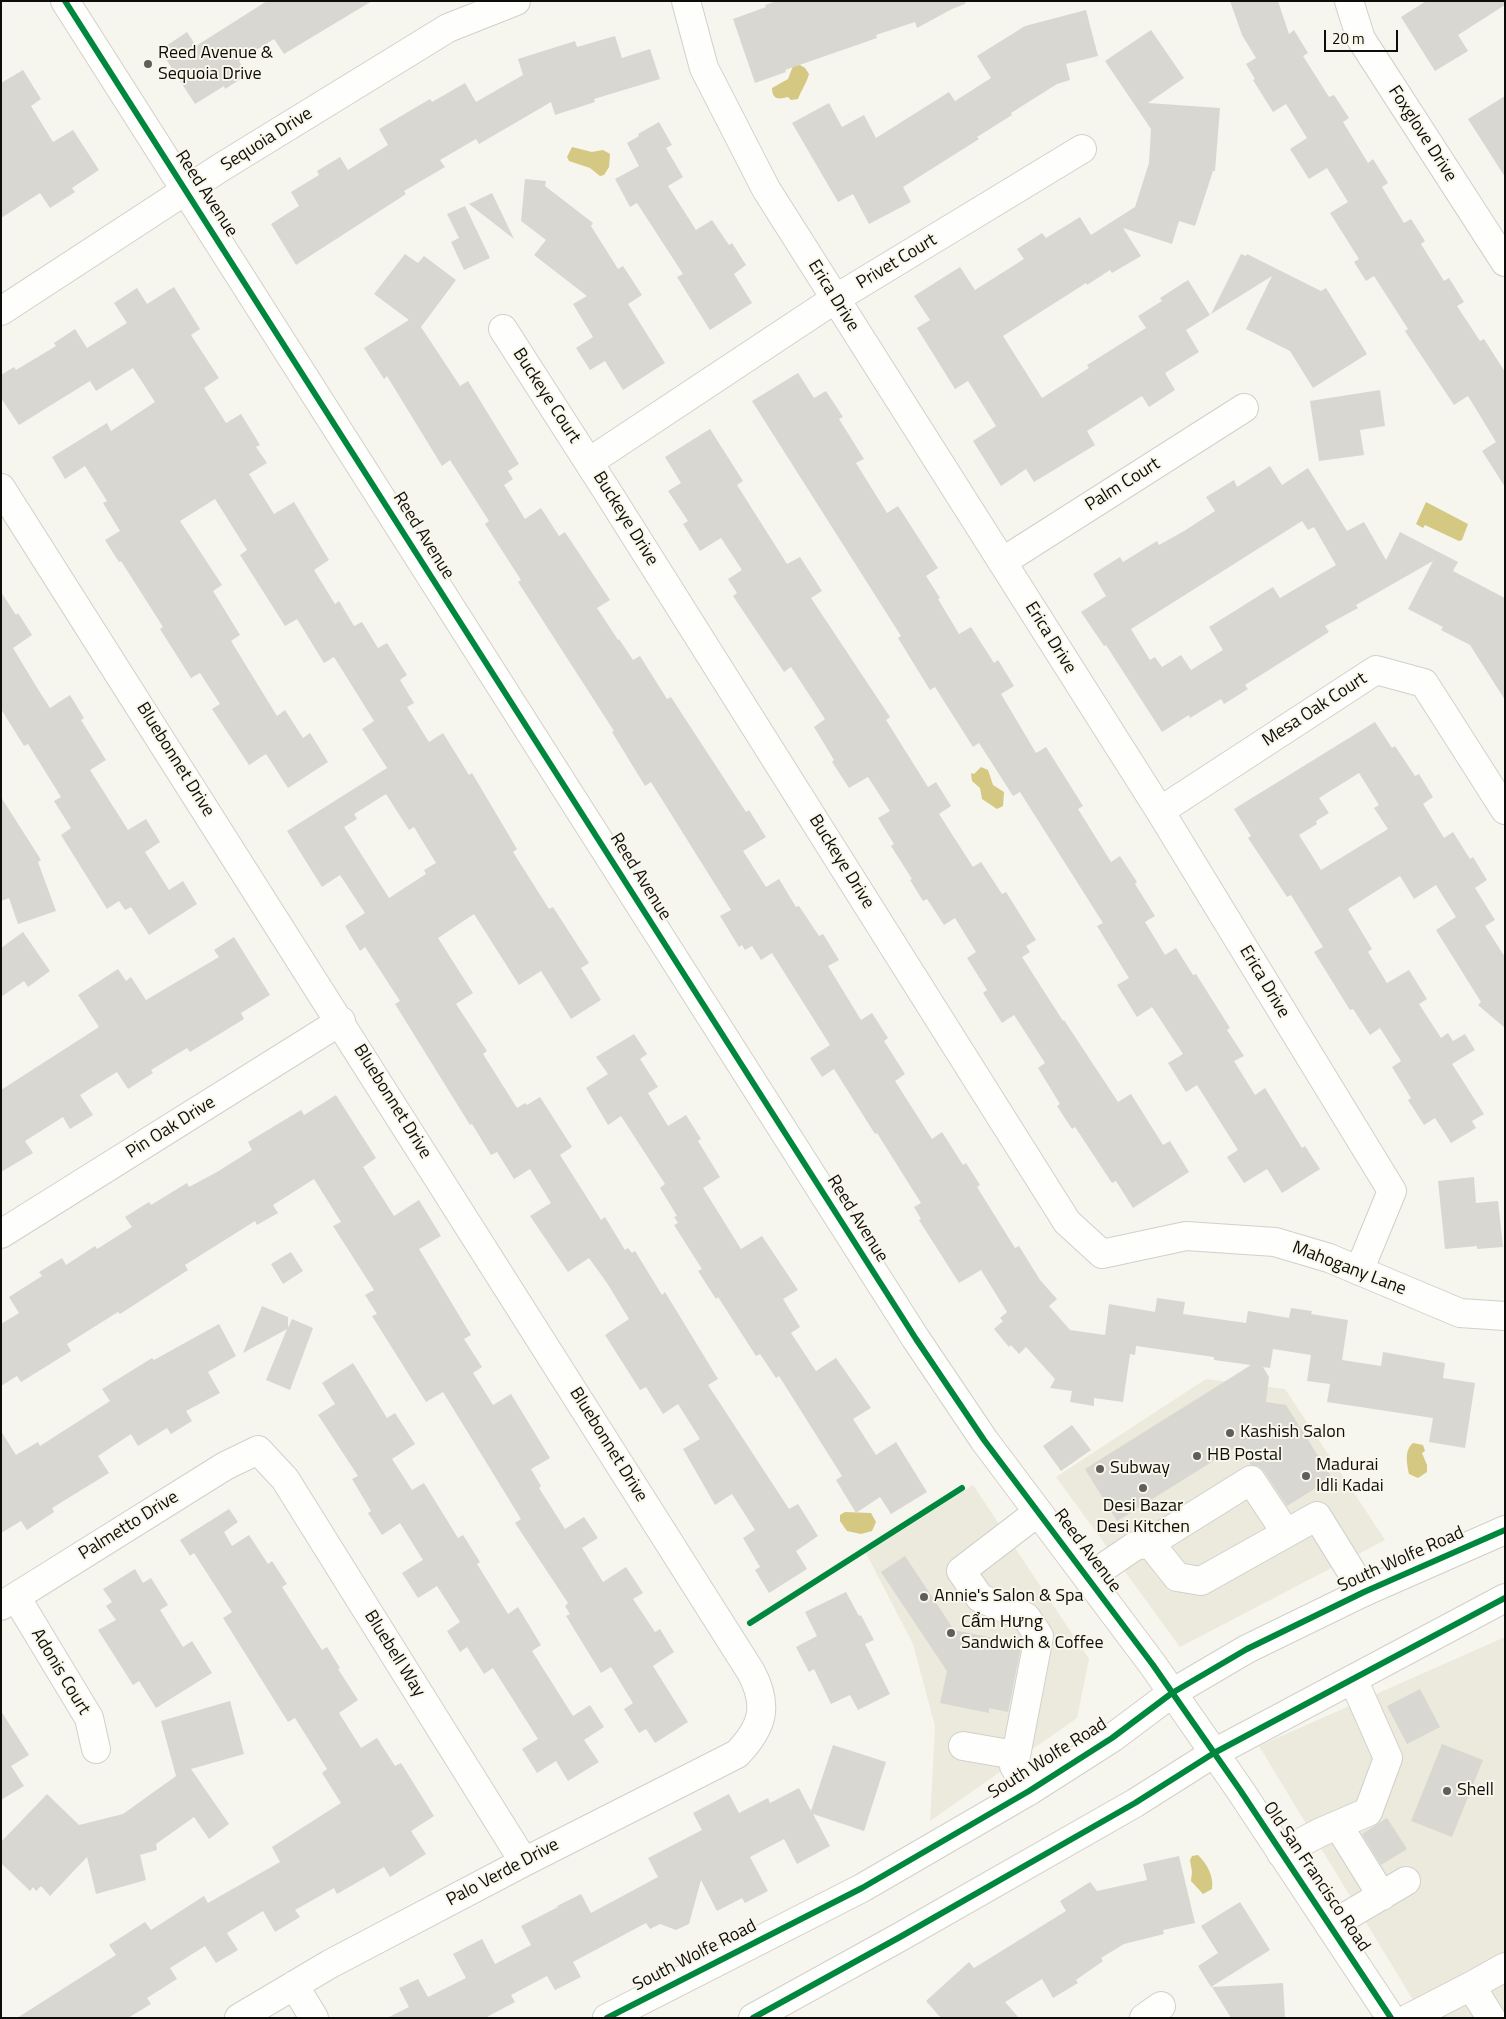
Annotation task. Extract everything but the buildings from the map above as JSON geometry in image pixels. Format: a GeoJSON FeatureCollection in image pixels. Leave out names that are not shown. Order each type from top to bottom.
{"type":"FeatureCollection","features":[{"type":"Feature","properties":{"kind":"street","name":"Reed Avenue"},"geometry":{"type":"LineString","coordinates":[[65,1],[916,1339],[984,1440],[1088,1578],[1214,1753]]}},
{"type":"Feature","properties":{"kind":"street","name":"Sequoia Drive"},"geometry":{"type":"LineString","coordinates":[[1,312],[186,190],[448,28],[516,1]]}},
{"type":"Feature","properties":{"kind":"street","name":"Erica Drive"},"geometry":{"type":"LineString","coordinates":[[686,1],[704,68],[766,189],[1160,811],[1392,1191],[1358,1271]]}},
{"type":"Feature","properties":{"kind":"street","name":"Foxglove Drive"},"geometry":{"type":"LineString","coordinates":[[1349,1],[1361,40],[1501,249]]}},
{"type":"Feature","properties":{"kind":"street","name":"Privet Court"},"geometry":{"type":"LineString","coordinates":[[589,462],[835,299],[1082,149]]}},
{"type":"Feature","properties":{"kind":"street","name":"Buckeye Court"},"geometry":{"type":"LineString","coordinates":[[503,329],[589,462]]}},
{"type":"Feature","properties":{"kind":"street","name":"Palm Court"},"geometry":{"type":"LineString","coordinates":[[1002,562],[1244,408]]}},
{"type":"Feature","properties":{"kind":"street","name":"Buckeye Drive"},"geometry":{"type":"LineString","coordinates":[[589,462],[1067,1222],[1102,1254]]}},
{"type":"Feature","properties":{"kind":"street","name":"Bluebonnet Drive"},"geometry":{"type":"LineString","coordinates":[[1,488],[341,1021],[751,1672],[761,1698],[762,1711],[759,1724]]}},
{"type":"Feature","properties":{"kind":"street","name":"Mesa Oak Court"},"geometry":{"type":"LineString","coordinates":[[1160,811],[1376,670],[1424,683],[1505,810]]}},
{"type":"Feature","properties":{"kind":"street","name":"Pin Oak Drive"},"geometry":{"type":"LineString","coordinates":[[1,1234],[341,1021]]}},
{"type":"Feature","properties":{"kind":"street","name":"Mahogany Lane"},"geometry":{"type":"LineString","coordinates":[[1102,1254],[1186,1236],[1275,1242],[1329,1258],[1460,1313],[1505,1316]]}},
{"type":"Feature","properties":{"kind":"street","name":"Palmetto Drive"},"geometry":{"type":"LineString","coordinates":[[8,1602],[225,1466],[258,1450]]}},
{"type":"Feature","properties":{"kind":"street","name":"Bluebell Way"},"geometry":{"type":"LineString","coordinates":[[258,1450],[285,1479],[524,1862]]}},
{"type":"Feature","properties":{"kind":"street"},"geometry":{"type":"LineString","coordinates":[[1088,1578],[1135,1546],[1150,1543],[1250,1480],[1286,1533]]}},
{"type":"Feature","properties":{"kind":"street"},"geometry":{"type":"LineString","coordinates":[[1029,1790],[1014,1766],[1039,1636],[1026,1617],[980,1598],[961,1571],[1038,1512]]}},
{"type":"Feature","properties":{"kind":"street"},"geometry":{"type":"LineString","coordinates":[[1150,1543],[1177,1578],[1201,1581],[1317,1516],[1364,1592]]}},
{"type":"Feature","properties":{"kind":"street","name":"South Wolfe Road"},"geometry":{"type":"LineString","coordinates":[[607,2018],[862,1888],[1029,1790],[1112,1738],[1172,1693],[1247,1649],[1364,1592],[1505,1530]]}},
{"type":"Feature","properties":{"kind":"street"},"geometry":{"type":"LineString","coordinates":[[752,2018],[1135,1803],[1214,1753],[1505,1598]]}},
{"type":"Feature","properties":{"kind":"street","name":"Adonis Court"},"geometry":{"type":"LineString","coordinates":[[8,1602],[89,1718],[96,1749]]}},
{"type":"Feature","properties":{"kind":"street"},"geometry":{"type":"LineString","coordinates":[[1281,1853],[1368,1812],[1388,1758],[1353,1679]]}},
{"type":"Feature","properties":{"kind":"street","name":"Palo Verde Drive"},"geometry":{"type":"LineString","coordinates":[[239,2018],[330,1964],[524,1862],[737,1754],[751,1739],[759,1724]]}},
{"type":"Feature","properties":{"kind":"street"},"geometry":{"type":"LineString","coordinates":[[963,1746],[1015,1755]]}},
{"type":"Feature","properties":{"kind":"street","name":"Old San Francisco Road"},"geometry":{"type":"LineString","coordinates":[[1214,1753],[1391,2018]]}},
{"type":"Feature","properties":{"kind":"street"},"geometry":{"type":"LineString","coordinates":[[1338,1825],[1382,1896]]}},
{"type":"Feature","properties":{"kind":"street"},"geometry":{"type":"LineString","coordinates":[[1330,1926],[1406,1881]]}},
{"type":"Feature","properties":{"kind":"street"},"geometry":{"type":"LineString","coordinates":[[1409,2018],[1505,1967]]}},
{"type":"Feature","properties":{"kind":"street"},"geometry":{"type":"LineString","coordinates":[[294,1985],[314,2018]]}},
{"type":"Feature","properties":{"kind":"street"},"geometry":{"type":"LineString","coordinates":[[1471,1986],[1491,2018]]}},
{"type":"Feature","properties":{"kind":"shaded area"},"geometry":{"type":"Polygon","coordinates":[[[800,65],[809,74],[798,99],[791,100],[788,97],[776,98],[772,88],[788,79],[793,66],[800,65]]]}},
{"type":"Feature","properties":{"kind":"shaded area"},"geometry":{"type":"Polygon","coordinates":[[[572,147],[592,152],[603,150],[610,154],[609,167],[604,175],[600,176],[590,168],[569,161],[567,157],[572,147]]]}},
{"type":"Feature","properties":{"kind":"shaded area"},"geometry":{"type":"Polygon","coordinates":[[[1426,502],[1468,524],[1462,540],[1459,541],[1425,525],[1423,528],[1416,524],[1426,502]]]}},
{"type":"Feature","properties":{"kind":"shaded area"},"geometry":{"type":"Polygon","coordinates":[[[981,767],[988,770],[993,785],[1004,792],[1003,806],[997,809],[982,799],[980,788],[972,781],[971,773],[974,774],[981,767]]]}},
{"type":"Feature","properties":{"kind":"shaded area"},"geometry":{"type":"Polygon","coordinates":[[[1206,1379],[1285,1389],[1385,1540],[1180,1647],[1056,1477],[1206,1379]]]}},
{"type":"Feature","properties":{"kind":"shaded area"},"geometry":{"type":"Polygon","coordinates":[[[1413,1443],[1423,1445],[1425,1451],[1422,1453],[1427,1465],[1427,1472],[1418,1478],[1409,1474],[1407,1453],[1413,1443]]]}},
{"type":"Feature","properties":{"kind":"shaded area"},"geometry":{"type":"Polygon","coordinates":[[[973,1485],[1089,1659],[1077,1718],[930,1821],[935,1726],[913,1644],[866,1553],[973,1485]]]}},
{"type":"Feature","properties":{"kind":"shaded area"},"geometry":{"type":"Polygon","coordinates":[[[845,1512],[871,1513],[876,1522],[872,1531],[861,1534],[847,1531],[840,1521],[840,1515],[845,1512]]]}},
{"type":"Feature","properties":{"kind":"shaded area"},"geometry":{"type":"Polygon","coordinates":[[[1505,1637],[1505,2018],[1424,2018],[1259,1746],[1505,1637]]]}},
{"type":"Feature","properties":{"kind":"shaded area"},"geometry":{"type":"Polygon","coordinates":[[[1198,1855],[1207,1866],[1212,1879],[1212,1889],[1203,1894],[1191,1881],[1190,1860],[1192,1856],[1198,1855]]]}},
{"type":"Feature","properties":{"kind":"cycle path"},"geometry":{"type":"LineString","coordinates":[[65,1],[916,1339],[984,1440],[1153,1665],[1240,1790],[1391,2018]]}},
{"type":"Feature","properties":{"kind":"cycle path"},"geometry":{"type":"LineString","coordinates":[[750,1623],[962,1488]]}},
{"type":"Feature","properties":{"kind":"cycle path"},"geometry":{"type":"LineString","coordinates":[[607,2018],[862,1888],[1029,1791],[1112,1738],[1172,1693],[1247,1649],[1364,1592],[1505,1530]]}},
{"type":"Feature","properties":{"kind":"cycle path"},"geometry":{"type":"LineString","coordinates":[[753,2018],[900,1937],[1135,1803],[1214,1753],[1505,1598]]}},
{"type":"Feature","properties":{"kind":"place","name":"Reed Avenue & Sequoia Drive"},"geometry":{"type":"Point","coordinates":[148,64]}},
{"type":"Feature","properties":{"kind":"place","name":"Kashish Salon"},"geometry":{"type":"Point","coordinates":[1230,1433]}},
{"type":"Feature","properties":{"kind":"place","name":"HB Postal"},"geometry":{"type":"Point","coordinates":[1197,1456]}},
{"type":"Feature","properties":{"kind":"place","name":"Subway"},"geometry":{"type":"Point","coordinates":[1100,1469]}},
{"type":"Feature","properties":{"kind":"place","name":"Madurai Idli Kadai"},"geometry":{"type":"Point","coordinates":[1306,1476]}},
{"type":"Feature","properties":{"kind":"place","name":"Desi Bazar Desi Kitchen"},"geometry":{"type":"Point","coordinates":[1143,1488]}},
{"type":"Feature","properties":{"kind":"place","name":"Annie's Salon & Spa"},"geometry":{"type":"Point","coordinates":[924,1597]}},
{"type":"Feature","properties":{"kind":"place","name":"Cẩm Hưng Sandwich & Coffee"},"geometry":{"type":"Point","coordinates":[951,1633]}},
{"type":"Feature","properties":{"kind":"place","name":"Shell"},"geometry":{"type":"Point","coordinates":[1447,1791]}}]}
